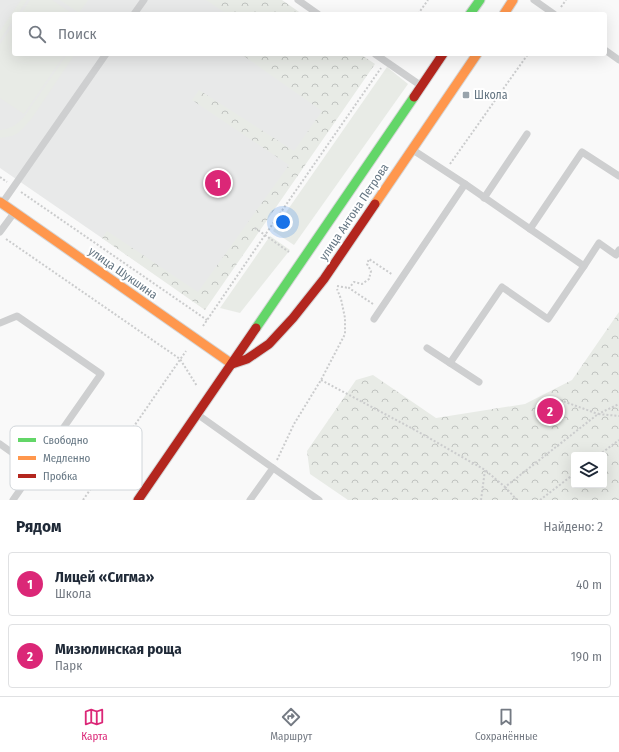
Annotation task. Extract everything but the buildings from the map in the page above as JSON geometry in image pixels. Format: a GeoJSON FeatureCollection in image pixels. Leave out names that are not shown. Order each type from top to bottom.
{"type":"FeatureCollection","features":[{"type":"Feature","properties":{"kind":"street"},"geometry":{"type":"LineString","coordinates":[[471,12],[480,0]]}},
{"type":"Feature","properties":{"kind":"street"},"geometry":{"type":"LineString","coordinates":[[505,12],[513,0]]}},
{"type":"Feature","properties":{"kind":"street","name":"улица Антона Петрова"},"geometry":{"type":"LineString","coordinates":[[138,500],[392,135],[421,86],[442,56]]}},
{"type":"Feature","properties":{"kind":"street","name":"улица Антона Петрова"},"geometry":{"type":"LineString","coordinates":[[232,364],[247,359],[269,344],[293,318],[324,279],[409,147],[476,56]]}},
{"type":"Feature","properties":{"kind":"street","name":"улица Шукшина"},"geometry":{"type":"LineString","coordinates":[[1,203],[232,364]]}},
{"type":"Feature","properties":{"kind":"lane"},"geometry":{"type":"LineString","coordinates":[[135,12],[144,0]]}},
{"type":"Feature","properties":{"kind":"lane"},"geometry":{"type":"LineString","coordinates":[[298,0],[315,12]]}},
{"type":"Feature","properties":{"kind":"lane"},"geometry":{"type":"LineString","coordinates":[[534,0],[551,12]]}},
{"type":"Feature","properties":{"kind":"lane"},"geometry":{"type":"LineString","coordinates":[[607,51],[619,60]]}},
{"type":"Feature","properties":{"kind":"lane"},"geometry":{"type":"LineString","coordinates":[[1,203],[105,56]]}},
{"type":"Feature","properties":{"kind":"lane"},"geometry":{"type":"LineString","coordinates":[[379,56],[421,86]]}},
{"type":"Feature","properties":{"kind":"lane"},"geometry":{"type":"LineString","coordinates":[[484,198],[527,134]]}},
{"type":"Feature","properties":{"kind":"lane"},"geometry":{"type":"LineString","coordinates":[[409,147],[584,266]]}},
{"type":"Feature","properties":{"kind":"lane"},"geometry":{"type":"LineString","coordinates":[[530,229],[582,152],[619,176]]}},
{"type":"Feature","properties":{"kind":"lane"},"geometry":{"type":"LineString","coordinates":[[374,319],[465,184]]}},
{"type":"Feature","properties":{"kind":"lane"},"geometry":{"type":"LineString","coordinates":[[0,234],[14,212]]}},
{"type":"Feature","properties":{"kind":"lane"},"geometry":{"type":"LineString","coordinates":[[450,363],[502,287],[548,318],[599,243],[616,255],[619,250]]}},
{"type":"Feature","properties":{"kind":"lane"},"geometry":{"type":"LineString","coordinates":[[0,323],[17,316],[101,374],[65,426]]}},
{"type":"Feature","properties":{"kind":"lane"},"geometry":{"type":"LineString","coordinates":[[427,348],[479,382]]}},
{"type":"Feature","properties":{"kind":"lane"},"geometry":{"type":"LineString","coordinates":[[197,414],[319,500]]}},
{"type":"Feature","properties":{"kind":"lane"},"geometry":{"type":"LineString","coordinates":[[0,444],[10,451]]}},
{"type":"Feature","properties":{"kind":"lane"},"geometry":{"type":"LineString","coordinates":[[250,500],[272,468]]}},
{"type":"Feature","properties":{"kind":"lane"},"geometry":{"type":"LineString","coordinates":[[13,500],[20,490]]}},
{"type":"Feature","properties":{"kind":"path"},"geometry":{"type":"LineString","coordinates":[[419,12],[428,0]]}},
{"type":"Feature","properties":{"kind":"path"},"geometry":{"type":"LineString","coordinates":[[445,171],[527,56]]}},
{"type":"Feature","properties":{"kind":"path"},"geometry":{"type":"LineString","coordinates":[[134,426],[386,61]]}},
{"type":"Feature","properties":{"kind":"path"},"geometry":{"type":"LineString","coordinates":[[0,177],[207,320]]}},
{"type":"Feature","properties":{"kind":"path"},"geometry":{"type":"LineString","coordinates":[[0,234],[180,359]]}},
{"type":"Feature","properties":{"kind":"path"},"geometry":{"type":"LineString","coordinates":[[380,310],[349,288],[354,282],[362,284],[368,279],[371,271],[366,264],[369,260],[400,280]]}},
{"type":"Feature","properties":{"kind":"path"},"geometry":{"type":"LineString","coordinates":[[272,468],[294,424],[322,380],[345,334],[345,318],[341,299],[336,286]]}},
{"type":"Feature","properties":{"kind":"path"},"geometry":{"type":"LineString","coordinates":[[322,380],[485,470],[505,487],[517,500]]}},
{"type":"Feature","properties":{"kind":"path"},"geometry":{"type":"LineString","coordinates":[[560,400],[598,414],[619,416]]}},
{"type":"Feature","properties":{"kind":"path"},"geometry":{"type":"LineString","coordinates":[[505,487],[598,414],[619,404]]}},
{"type":"Feature","properties":{"kind":"path"},"geometry":{"type":"LineString","coordinates":[[603,452],[619,440]]}},
{"type":"Feature","properties":{"kind":"path"},"geometry":{"type":"LineString","coordinates":[[481,500],[485,470]]}},
{"type":"Feature","properties":{"kind":"path"},"geometry":{"type":"LineString","coordinates":[[540,500],[571,476]]}},
{"type":"Feature","properties":{"kind":"path"},"geometry":{"type":"LineString","coordinates":[[83,500],[90,490]]}},
{"type":"Feature","properties":{"kind":"shaded area"},"geometry":{"type":"Polygon","coordinates":[[[0,0],[261,0],[277,12],[12,12],[12,56],[340,56],[363,72],[201,306],[0,168],[0,0]]]}},
{"type":"Feature","properties":{"kind":"green space"},"geometry":{"type":"Polygon","coordinates":[[[21,0],[27,0],[19,12],[13,12],[21,0]]]}},
{"type":"Feature","properties":{"kind":"green space"},"geometry":{"type":"Polygon","coordinates":[[[30,0],[52,0],[70,12],[22,12],[30,0]]]}},
{"type":"Feature","properties":{"kind":"green space"},"geometry":{"type":"Polygon","coordinates":[[[60,0],[88,0],[80,12],[60,0]]]}},
{"type":"Feature","properties":{"kind":"green space"},"geometry":{"type":"Polygon","coordinates":[[[206,0],[282,0],[299,12],[224,12],[206,0]]]}},
{"type":"Feature","properties":{"kind":"green space"},"geometry":{"type":"Polygon","coordinates":[[[12,13],[12,22],[0,40],[0,31],[12,13]]]}},
{"type":"Feature","properties":{"kind":"green space"},"geometry":{"type":"Polygon","coordinates":[[[12,27],[12,56],[64,56],[24,114],[0,98],[0,44],[12,27]]]}},
{"type":"Feature","properties":{"kind":"green space"},"geometry":{"type":"Polygon","coordinates":[[[66,56],[74,56],[25,126],[18,133],[12,136],[0,138],[0,130],[13,126],[24,117],[66,56]]]}},
{"type":"Feature","properties":{"kind":"green space"},"geometry":{"type":"Polygon","coordinates":[[[244,56],[363,56],[375,64],[205,310],[102,238],[107,231],[198,292],[289,165],[192,100],[199,90],[294,151],[322,111],[244,56]]]}},
{"type":"Feature","properties":{"kind":"green space"},"geometry":{"type":"Polygon","coordinates":[[[387,67],[408,84],[294,245],[273,231],[387,67]]]}},
{"type":"Feature","properties":{"kind":"green space"},"geometry":{"type":"Polygon","coordinates":[[[270,236],[290,250],[240,313],[220,308],[270,236]]]}},
{"type":"Feature","properties":{"kind":"green space"},"geometry":{"type":"Polygon","coordinates":[[[619,312],[619,500],[348,500],[310,474],[307,451],[356,380],[373,375],[436,418],[525,404],[572,380],[619,312]]]}},
{"type":"Feature","properties":{"kind":"traffic: fast"},"geometry":{"type":"LineString","coordinates":[[471,12],[480,0]]}},
{"type":"Feature","properties":{"kind":"traffic: fast"},"geometry":{"type":"LineString","coordinates":[[256,328],[414,97]]}},
{"type":"Feature","properties":{"kind":"traffic: slow"},"geometry":{"type":"LineString","coordinates":[[505,12],[513,0]]}},
{"type":"Feature","properties":{"kind":"traffic: slow"},"geometry":{"type":"LineString","coordinates":[[375,204],[476,56]]}},
{"type":"Feature","properties":{"kind":"traffic: slow"},"geometry":{"type":"LineString","coordinates":[[0,202],[232,364]]}},
{"type":"Feature","properties":{"kind":"traffic: jam"},"geometry":{"type":"LineString","coordinates":[[414,97],[442,56]]}},
{"type":"Feature","properties":{"kind":"traffic: jam"},"geometry":{"type":"LineString","coordinates":[[232,364],[247,359],[269,344],[293,318],[324,279],[375,204]]}},
{"type":"Feature","properties":{"kind":"traffic: jam"},"geometry":{"type":"LineString","coordinates":[[138,500],[256,328]]}},
{"type":"Feature","properties":{"kind":"place","name":"Школа"},"geometry":{"type":"Point","coordinates":[466,95]}},
{"type":"Feature","properties":{"kind":"place","name":"Лицей «Сигма»"},"geometry":{"type":"Point","coordinates":[218,183]}},
{"type":"Feature","properties":{"kind":"place","name":"Мизюлинская роща"},"geometry":{"type":"Point","coordinates":[550,411]}}]}
